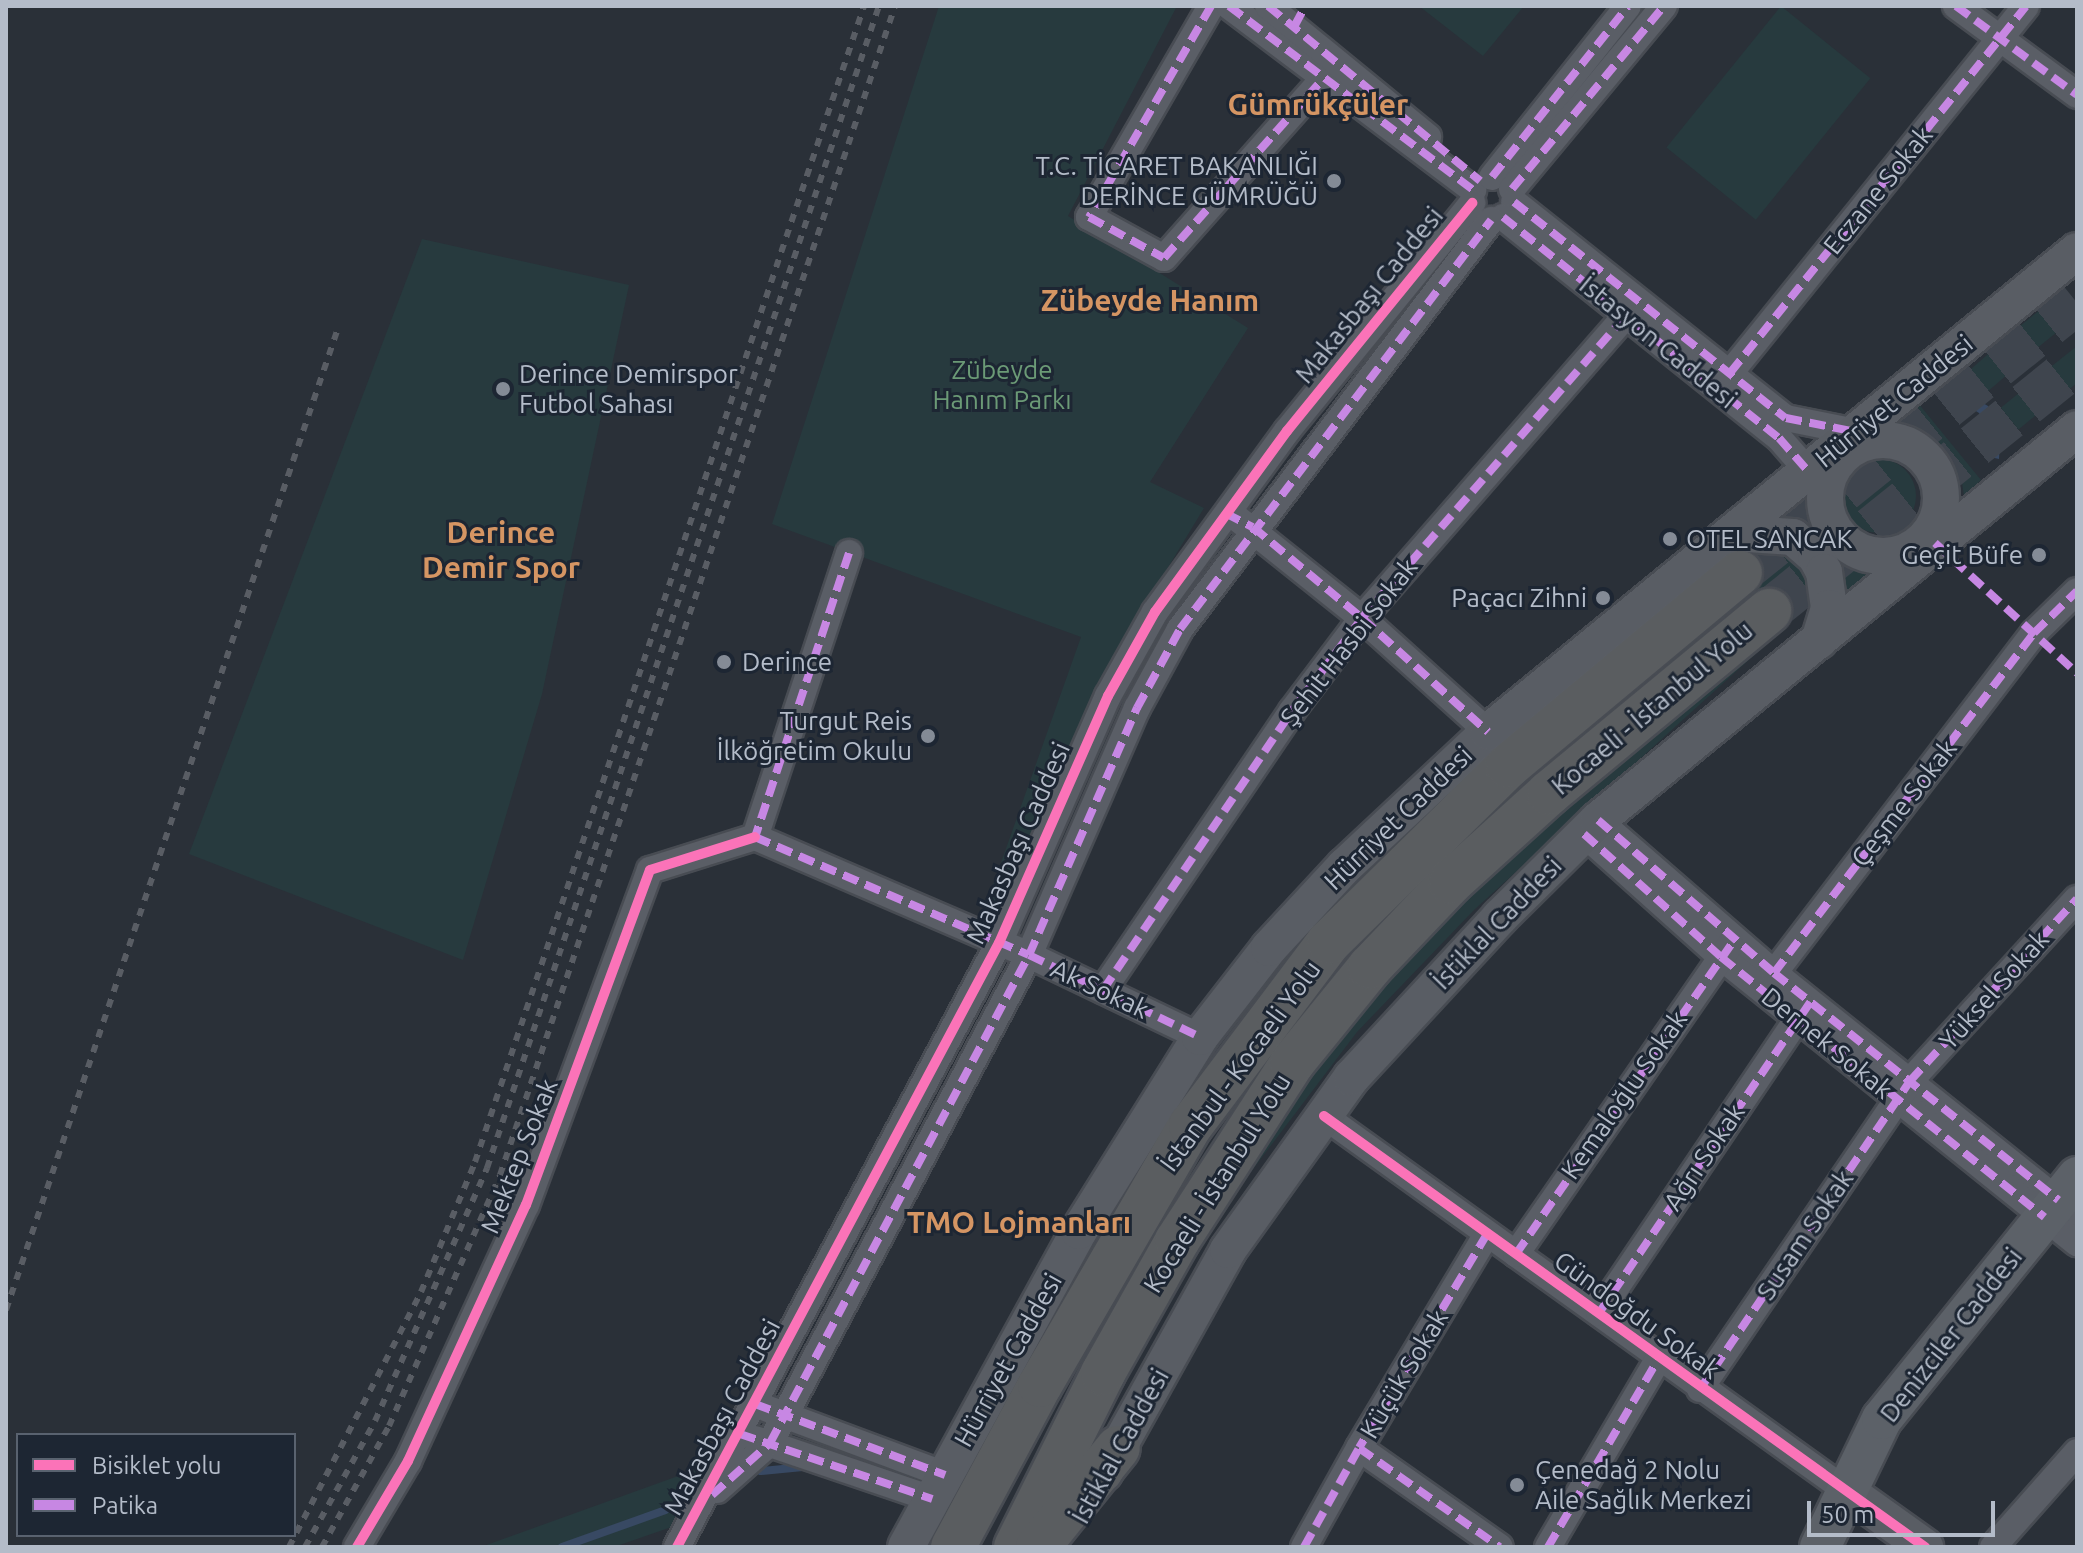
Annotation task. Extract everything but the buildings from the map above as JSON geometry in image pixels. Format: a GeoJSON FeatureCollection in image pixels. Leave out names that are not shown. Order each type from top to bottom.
{"type":"FeatureCollection","features":[{"type":"Feature","properties":{"kind":"highway","name":"İstanbul - Kocaeli Yolu"},"geometry":{"type":"LineString","coordinates":[[953,1547],[1040,1385],[1191,1125],[1329,942],[1508,766],[1736,553]]}},
{"type":"Feature","properties":{"kind":"highway","name":"Kocaeli - İstanbul Yolu"},"geometry":{"type":"LineString","coordinates":[[1016,1547],[1103,1373],[1177,1241],[1292,1063],[1370,967],[1451,882],[1549,793],[1769,611]]}},
{"type":"Feature","properties":{"kind":"highway"},"geometry":{"type":"LineString","coordinates":[[1038,1547],[1118,1448]]}},
{"type":"Feature","properties":{"kind":"main road","name":"Hürriyet Caddesi"},"geometry":{"type":"LineString","coordinates":[[906,1547],[1079,1231],[1200,1037],[1269,948],[1345,866],[1488,732],[1736,553],[1808,471],[1848,444],[1927,374],[2077,251]]}},
{"type":"Feature","properties":{"kind":"main road","name":"İstiklal Caddesi"},"geometry":{"type":"LineString","coordinates":[[1065,1547],[1228,1250],[1352,1077],[1591,827],[1819,640],[1928,545],[2077,429]]}},
{"type":"Feature","properties":{"kind":"main road"},"geometry":{"type":"LineString","coordinates":[[1895,440],[1928,461],[1941,497],[1928,545],[1897,555],[1878,556],[1844,542],[1825,510],[1824,491],[1848,444],[1856,446],[1895,440]]}},
{"type":"Feature","properties":{"kind":"main road"},"geometry":{"type":"LineString","coordinates":[[2015,478],[2050,477],[2077,454]]}},
{"type":"Feature","properties":{"kind":"main road"},"geometry":{"type":"LineString","coordinates":[[1736,553],[1793,537],[1816,557],[1826,580],[1829,608],[1819,640]]}},
{"type":"Feature","properties":{"kind":"main road","name":"Denizciler Caddesi"},"geometry":{"type":"LineString","coordinates":[[1820,1547],[1882,1419],[1906,1385],[2064,1203]]}},
{"type":"Feature","properties":{"kind":"main road","name":"Gündoğdu Sokak"},"geometry":{"type":"LineString","coordinates":[[1848,1492],[1925,1547]]}},
{"type":"Feature","properties":{"kind":"street"},"geometry":{"type":"LineString","coordinates":[[1211,6],[1089,217],[1164,258],[1323,79]]}},
{"type":"Feature","properties":{"kind":"street","name":"İstasyon Caddesi"},"geometry":{"type":"LineString","coordinates":[[1229,6],[1323,79],[1492,197]]}},
{"type":"Feature","properties":{"kind":"street","name":"İstasyon Caddesi"},"geometry":{"type":"LineString","coordinates":[[1268,6],[1300,16],[1625,317],[1779,438],[1808,471]]}},
{"type":"Feature","properties":{"kind":"street","name":"Makasbaşı Caddesi"},"geometry":{"type":"LineString","coordinates":[[703,1503],[770,1443],[1029,955],[1137,708],[1180,629],[1628,6]]}},
{"type":"Feature","properties":{"kind":"street","name":"Makasbaşı Caddesi"},"geometry":{"type":"LineString","coordinates":[[677,1547],[740,1434],[999,943],[1108,696],[1155,612],[1225,513],[1492,197],[1664,6]]}},
{"type":"Feature","properties":{"kind":"street"},"geometry":{"type":"LineString","coordinates":[[1956,6],[2077,95]]}},
{"type":"Feature","properties":{"kind":"street","name":"Eczane Sokak"},"geometry":{"type":"LineString","coordinates":[[1730,373],[2026,6]]}},
{"type":"Feature","properties":{"kind":"street"},"geometry":{"type":"LineString","coordinates":[[1492,197],[1800,424],[1848,444]]}},
{"type":"Feature","properties":{"kind":"street","name":"Şehit Hasbi Sokak"},"geometry":{"type":"LineString","coordinates":[[1103,990],[1292,711],[1362,618],[1625,317]]}},
{"type":"Feature","properties":{"kind":"street"},"geometry":{"type":"LineString","coordinates":[[1225,513],[1253,527],[1362,618],[1488,732]]}},
{"type":"Feature","properties":{"kind":"street"},"geometry":{"type":"LineString","coordinates":[[849,553],[755,837],[999,943]]}},
{"type":"Feature","properties":{"kind":"street","name":"Çeşme Sokak"},"geometry":{"type":"LineString","coordinates":[[1774,973],[2034,633],[2077,591]]}},
{"type":"Feature","properties":{"kind":"street","name":"Dernek Sokak"},"geometry":{"type":"LineString","coordinates":[[1591,827],[1803,1011],[1904,1091],[2064,1203],[2077,1243]]}},
{"type":"Feature","properties":{"kind":"street","name":"Mektep Sokak"},"geometry":{"type":"LineString","coordinates":[[357,1547],[408,1461],[526,1205],[650,870],[755,837]]}},
{"type":"Feature","properties":{"kind":"street","name":"Yüksel Sokak"},"geometry":{"type":"LineString","coordinates":[[1904,1091],[2077,899]]}},
{"type":"Feature","properties":{"kind":"street","name":"Ak Sokak"},"geometry":{"type":"LineString","coordinates":[[999,943],[1200,1037]]}},
{"type":"Feature","properties":{"kind":"street","name":"Dernek Sokak"},"geometry":{"type":"LineString","coordinates":[[1728,948],[1774,973],[1803,1011]]}},
{"type":"Feature","properties":{"kind":"street","name":"Kemaloğlu Sokak"},"geometry":{"type":"LineString","coordinates":[[1516,1254],[1728,948]]}},
{"type":"Feature","properties":{"kind":"street","name":"Ağrı Sokak"},"geometry":{"type":"LineString","coordinates":[[1599,1313],[1803,1011]]}},
{"type":"Feature","properties":{"kind":"street","name":"Susam Sokak"},"geometry":{"type":"LineString","coordinates":[[1700,1389],[1904,1091]]}},
{"type":"Feature","properties":{"kind":"street","name":"Gündoğdu Sokak"},"geometry":{"type":"LineString","coordinates":[[1324,1116],[1700,1389],[1848,1492]]}},
{"type":"Feature","properties":{"kind":"street","name":"Küçük Sokak"},"geometry":{"type":"LineString","coordinates":[[1487,1234],[1359,1448],[1500,1547]]}},
{"type":"Feature","properties":{"kind":"street"},"geometry":{"type":"LineString","coordinates":[[1548,1547],[1659,1358]]}},
{"type":"Feature","properties":{"kind":"street"},"geometry":{"type":"LineString","coordinates":[[755,1404],[939,1487]]}},
{"type":"Feature","properties":{"kind":"street"},"geometry":{"type":"LineString","coordinates":[[740,1434],[939,1487]]}},
{"type":"Feature","properties":{"kind":"street"},"geometry":{"type":"LineString","coordinates":[[1304,1547],[1359,1448]]}},
{"type":"Feature","properties":{"kind":"street"},"geometry":{"type":"LineString","coordinates":[[1993,1547],[2077,1452]]}},
{"type":"Feature","properties":{"kind":"green space","name":"Zübeyde Hanım Parkı"},"geometry":{"type":"Polygon","coordinates":[[[939,6],[1177,6],[1068,216],[1248,328],[1150,482],[1204,508],[1095,688],[1003,907],[991,920],[981,919],[1081,637],[772,524],[939,6]]]}},
{"type":"Feature","properties":{"kind":"green space"},"geometry":{"type":"Polygon","coordinates":[[[1419,6],[1524,6],[1483,56],[1419,6]]]}},
{"type":"Feature","properties":{"kind":"green space"},"geometry":{"type":"Polygon","coordinates":[[[1781,6],[1870,78],[1756,220],[1666,147],[1781,6]]]}},
{"type":"Feature","properties":{"kind":"green space"},"geometry":{"type":"Polygon","coordinates":[[[422,239],[629,285],[542,694],[463,960],[189,854],[422,239]]]}},
{"type":"Feature","properties":{"kind":"green space"},"geometry":{"type":"Polygon","coordinates":[[[2046,305],[2064,327],[2029,355],[2011,333],[2046,305]]]}},
{"type":"Feature","properties":{"kind":"green space"},"geometry":{"type":"Polygon","coordinates":[[[2002,342],[2020,363],[1988,391],[1970,370],[2002,342]]]}},
{"type":"Feature","properties":{"kind":"green space"},"geometry":{"type":"Polygon","coordinates":[[[2077,346],[2077,383],[2062,395],[2043,373],[2077,346]]]}},
{"type":"Feature","properties":{"kind":"green space"},"geometry":{"type":"Polygon","coordinates":[[[2035,380],[2053,402],[2018,429],[2001,408],[2035,380]]]}},
{"type":"Feature","properties":{"kind":"green space"},"geometry":{"type":"Polygon","coordinates":[[[1918,403],[1981,480],[1964,496],[1960,470],[1951,455],[1928,431],[1897,419],[1918,403]]]}},
{"type":"Feature","properties":{"kind":"green space"},"geometry":{"type":"Polygon","coordinates":[[[1879,459],[1893,462],[1905,470],[1913,482],[1916,496],[1913,510],[1905,522],[1893,530],[1879,533],[1865,530],[1853,522],[1845,510],[1842,496],[1845,482],[1853,470],[1865,462],[1879,459]]]}},
{"type":"Feature","properties":{"kind":"green space"},"geometry":{"type":"Polygon","coordinates":[[[1804,495],[1820,540],[1841,562],[1867,575],[1843,597],[1774,520],[1804,495]]]}},
{"type":"Feature","properties":{"kind":"green space"},"geometry":{"type":"Polygon","coordinates":[[[1772,541],[1809,574],[1809,594],[1798,615],[1474,910],[1357,1032],[1184,1260],[1263,1130],[1353,1017],[1470,892],[1784,626],[1728,556],[1746,543],[1772,541]]]}},
{"type":"Feature","properties":{"kind":"green space"},"geometry":{"type":"Polygon","coordinates":[[[717,1462],[683,1523],[614,1547],[481,1547],[717,1462]]]}},
{"type":"Feature","properties":{"kind":"water"},"geometry":{"type":"Polygon","coordinates":[[[1949,383],[1988,406],[2000,440],[1999,459],[1990,457],[1987,428],[1979,413],[1947,393],[1949,383]]]}},
{"type":"Feature","properties":{"kind":"waterway"},"geometry":{"type":"LineString","coordinates":[[761,1471],[803,1467]]}},
{"type":"Feature","properties":{"kind":"waterway"},"geometry":{"type":"LineString","coordinates":[[562,1547],[666,1510]]}},
{"type":"Feature","properties":{"kind":"tunnel"},"geometry":{"type":"LineString","coordinates":[[1740,573],[2077,302]]}},
{"type":"Feature","properties":{"kind":"tunnel"},"geometry":{"type":"LineString","coordinates":[[1769,611],[2077,363]]}},
{"type":"Feature","properties":{"kind":"railway"},"geometry":{"type":"LineString","coordinates":[[296,1533],[421,1292],[475,1162],[864,6]]}},
{"type":"Feature","properties":{"kind":"railway"},"geometry":{"type":"LineString","coordinates":[[305,1547],[375,1421],[487,1168],[879,6]]}},
{"type":"Feature","properties":{"kind":"railway"},"geometry":{"type":"LineString","coordinates":[[322,1547],[389,1426],[500,1175],[895,6]]}},
{"type":"Feature","properties":{"kind":"railway"},"geometry":{"type":"LineString","coordinates":[[6,1310],[337,331]]}},
{"type":"Feature","properties":{"kind":"railway"},"geometry":{"type":"LineString","coordinates":[[289,1547],[294,1537]]}},
{"type":"Feature","properties":{"kind":"marked path"},"geometry":{"type":"LineString","coordinates":[[1211,6],[1089,217],[1164,258],[1323,79]]}},
{"type":"Feature","properties":{"kind":"marked path"},"geometry":{"type":"LineString","coordinates":[[1229,6],[1473,190]]}},
{"type":"Feature","properties":{"kind":"marked path"},"geometry":{"type":"LineString","coordinates":[[1268,6],[1480,181]]}},
{"type":"Feature","properties":{"kind":"marked path"},"geometry":{"type":"LineString","coordinates":[[1294,27],[1305,6]]}},
{"type":"Feature","properties":{"kind":"marked path"},"geometry":{"type":"LineString","coordinates":[[1492,177],[1628,6]]}},
{"type":"Feature","properties":{"kind":"marked path"},"geometry":{"type":"LineString","coordinates":[[1512,189],[1664,6]]}},
{"type":"Feature","properties":{"kind":"marked path"},"geometry":{"type":"LineString","coordinates":[[1956,6],[2077,95]]}},
{"type":"Feature","properties":{"kind":"marked path"},"geometry":{"type":"LineString","coordinates":[[1730,373],[2026,6]]}},
{"type":"Feature","properties":{"kind":"marked path"},"geometry":{"type":"LineString","coordinates":[[1514,202],[1786,418],[1856,432]]}},
{"type":"Feature","properties":{"kind":"marked path"},"geometry":{"type":"LineString","coordinates":[[1503,217],[1779,438],[1808,471]]}},
{"type":"Feature","properties":{"kind":"marked path"},"geometry":{"type":"LineString","coordinates":[[712,1495],[770,1443],[1029,955],[1137,708],[1180,629],[1491,220]]}},
{"type":"Feature","properties":{"kind":"marked path"},"geometry":{"type":"LineString","coordinates":[[1103,990],[1292,711],[1362,618],[1625,317]]}},
{"type":"Feature","properties":{"kind":"marked path"},"geometry":{"type":"LineString","coordinates":[[1225,513],[1253,527],[1362,618],[1488,732]]}},
{"type":"Feature","properties":{"kind":"marked path"},"geometry":{"type":"LineString","coordinates":[[1935,543],[2077,673]]}},
{"type":"Feature","properties":{"kind":"marked path"},"geometry":{"type":"LineString","coordinates":[[849,553],[755,837],[1029,955],[1200,1037]]}},
{"type":"Feature","properties":{"kind":"marked path"},"geometry":{"type":"LineString","coordinates":[[1774,973],[2034,633],[2077,591]]}},
{"type":"Feature","properties":{"kind":"marked path"},"geometry":{"type":"LineString","coordinates":[[1598,820],[1774,973],[2058,1200]]}},
{"type":"Feature","properties":{"kind":"marked path"},"geometry":{"type":"LineString","coordinates":[[1584,834],[1721,957],[2044,1217]]}},
{"type":"Feature","properties":{"kind":"marked path"},"geometry":{"type":"LineString","coordinates":[[1700,1389],[1910,1081],[2077,899]]}},
{"type":"Feature","properties":{"kind":"marked path"},"geometry":{"type":"LineString","coordinates":[[1516,1254],[1735,939]]}},
{"type":"Feature","properties":{"kind":"marked path"},"geometry":{"type":"LineString","coordinates":[[1599,1313],[1810,1002]]}},
{"type":"Feature","properties":{"kind":"marked path"},"geometry":{"type":"LineString","coordinates":[[1487,1234],[1359,1448],[1500,1547]]}},
{"type":"Feature","properties":{"kind":"marked path"},"geometry":{"type":"LineString","coordinates":[[1548,1547],[1659,1358]]}},
{"type":"Feature","properties":{"kind":"marked path"},"geometry":{"type":"LineString","coordinates":[[755,1404],[945,1475]]}},
{"type":"Feature","properties":{"kind":"marked path"},"geometry":{"type":"LineString","coordinates":[[740,1434],[932,1499]]}},
{"type":"Feature","properties":{"kind":"marked path"},"geometry":{"type":"LineString","coordinates":[[1304,1547],[1359,1448]]}},
{"type":"Feature","properties":{"kind":"cycle path"},"geometry":{"type":"LineString","coordinates":[[677,1547],[999,943],[1108,696],[1155,612],[1287,431],[1472,203]]}},
{"type":"Feature","properties":{"kind":"cycle path"},"geometry":{"type":"LineString","coordinates":[[357,1547],[408,1461],[526,1205],[650,870],[755,837]]}},
{"type":"Feature","properties":{"kind":"cycle path"},"geometry":{"type":"LineString","coordinates":[[1324,1116],[1925,1547]]}},
{"type":"Feature","properties":{"kind":"place","name":"T.C. TİCARET BAKANLIĞI DERİNCE GÜMRÜĞÜ"},"geometry":{"type":"Point","coordinates":[1334,181]}},
{"type":"Feature","properties":{"kind":"place","name":"Derince Demirspor Futbol Sahası"},"geometry":{"type":"Point","coordinates":[503,389]}},
{"type":"Feature","properties":{"kind":"place","name":"OTEL SANCAK"},"geometry":{"type":"Point","coordinates":[1670,539]}},
{"type":"Feature","properties":{"kind":"place","name":"Geçit Büfe"},"geometry":{"type":"Point","coordinates":[2039,555]}},
{"type":"Feature","properties":{"kind":"place","name":"Paçacı Zihni"},"geometry":{"type":"Point","coordinates":[1603,598]}},
{"type":"Feature","properties":{"kind":"place","name":"Derince"},"geometry":{"type":"Point","coordinates":[724,662]}},
{"type":"Feature","properties":{"kind":"place","name":"Turgut Reis İlköğretim Okulu"},"geometry":{"type":"Point","coordinates":[928,736]}},
{"type":"Feature","properties":{"kind":"place","name":"Çenedağ 2 Nolu Aile Sağlık Merkezi"},"geometry":{"type":"Point","coordinates":[1517,1485]}},
{"type":"Feature","properties":{"kind":"district","name":"Gümrükçüler"},"geometry":{"type":"Point","coordinates":[1318,104]}},
{"type":"Feature","properties":{"kind":"district","name":"Zübeyde Hanım"},"geometry":{"type":"Point","coordinates":[1150,300]}},
{"type":"Feature","properties":{"kind":"district","name":"Derince Demir Spor"},"geometry":{"type":"Point","coordinates":[501,549]}},
{"type":"Feature","properties":{"kind":"district","name":"TMO Lojmanları"},"geometry":{"type":"Point","coordinates":[1019,1222]}}]}
